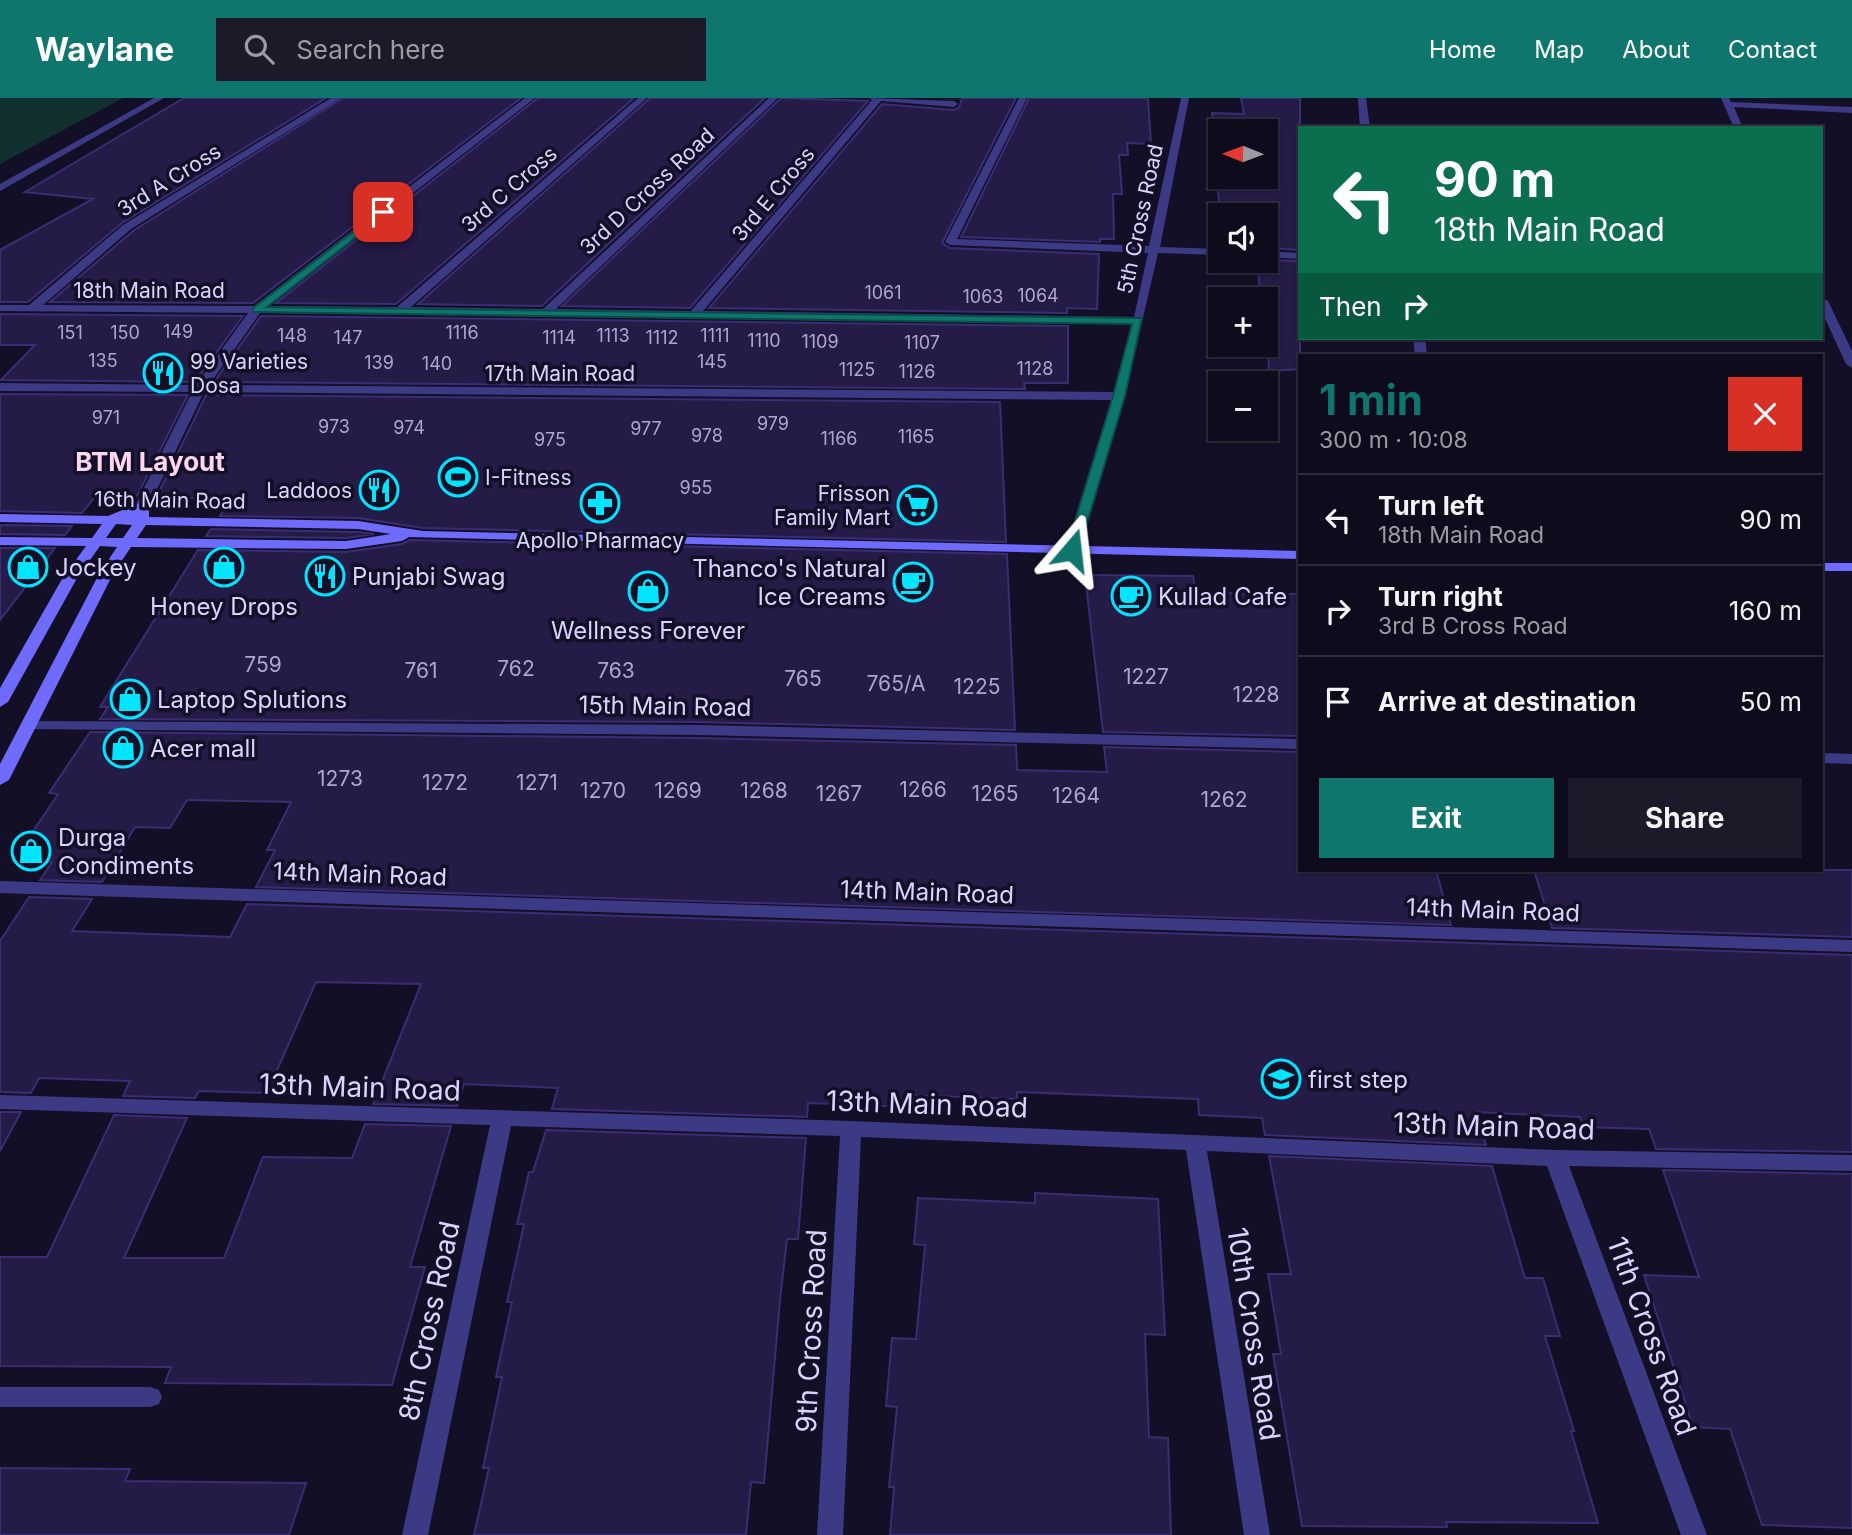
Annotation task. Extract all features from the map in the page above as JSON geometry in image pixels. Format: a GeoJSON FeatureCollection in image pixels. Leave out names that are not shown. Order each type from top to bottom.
{"type":"FeatureCollection","features":[{"type":"Feature","properties":{"kind":"street"},"geometry":{"type":"LineString","coordinates":[[0,188],[160,98]]}},
{"type":"Feature","properties":{"kind":"street","name":"3rd A Cross"},"geometry":{"type":"LineString","coordinates":[[32,308],[127,227],[337,98]]}},
{"type":"Feature","properties":{"kind":"street"},"geometry":{"type":"LineString","coordinates":[[0,780],[106,574],[127,543],[199,390],[256,310],[531,98]]}},
{"type":"Feature","properties":{"kind":"street","name":"3rd C Cross"},"geometry":{"type":"LineString","coordinates":[[400,310],[643,98]]}},
{"type":"Feature","properties":{"kind":"street","name":"3rd D Cross Road"},"geometry":{"type":"LineString","coordinates":[[546,312],[774,98]]}},
{"type":"Feature","properties":{"kind":"street"},"geometry":{"type":"LineString","coordinates":[[873,98],[954,104]]}},
{"type":"Feature","properties":{"kind":"street","name":"3rd E Cross"},"geometry":{"type":"LineString","coordinates":[[694,314],[767,232],[878,98]]}},
{"type":"Feature","properties":{"kind":"street"},"geometry":{"type":"LineString","coordinates":[[1023,98],[950,242],[1208,251]]}},
{"type":"Feature","properties":{"kind":"street","name":"5th Cross Road"},"geometry":{"type":"LineString","coordinates":[[1072,550],[1139,321],[1185,98]]}},
{"type":"Feature","properties":{"kind":"street"},"geometry":{"type":"LineString","coordinates":[[1362,98],[1366,126]]}},
{"type":"Feature","properties":{"kind":"street"},"geometry":{"type":"LineString","coordinates":[[1738,126],[1726,101],[1852,110]]}},
{"type":"Feature","properties":{"kind":"street"},"geometry":{"type":"LineString","coordinates":[[1278,255],[1298,256]]}},
{"type":"Feature","properties":{"kind":"street"},"geometry":{"type":"LineString","coordinates":[[1823,303],[1852,364]]}},
{"type":"Feature","properties":{"kind":"street","name":"18th Main Road"},"geometry":{"type":"LineString","coordinates":[[0,308],[400,310],[1139,321]]}},
{"type":"Feature","properties":{"kind":"street"},"geometry":{"type":"LineString","coordinates":[[1837,333],[1852,334]]}},
{"type":"Feature","properties":{"kind":"street","name":"17th Main Road"},"geometry":{"type":"LineString","coordinates":[[0,387],[1119,396]]}},
{"type":"Feature","properties":{"kind":"street","name":"16th Main Road"},"geometry":{"type":"LineString","coordinates":[[0,519],[113,519],[142,513],[358,524],[423,535],[1298,555]]}},
{"type":"Feature","properties":{"kind":"street"},"geometry":{"type":"LineString","coordinates":[[0,702],[69,579],[113,519]]}},
{"type":"Feature","properties":{"kind":"street","name":"16th Main Road"},"geometry":{"type":"LineString","coordinates":[[0,541],[346,545],[423,535]]}},
{"type":"Feature","properties":{"kind":"street"},"geometry":{"type":"LineString","coordinates":[[1823,567],[1852,567]]}},
{"type":"Feature","properties":{"kind":"street","name":"15th Main Road"},"geometry":{"type":"LineString","coordinates":[[29,726],[698,730],[1298,744]]}},
{"type":"Feature","properties":{"kind":"street"},"geometry":{"type":"LineString","coordinates":[[1823,758],[1852,759]]}},
{"type":"Feature","properties":{"kind":"street","name":"14th Main Road"},"geometry":{"type":"LineString","coordinates":[[0,887],[1852,946]]}},
{"type":"Feature","properties":{"kind":"street","name":"13th Main Road"},"geometry":{"type":"LineString","coordinates":[[0,1102],[851,1129],[1555,1158],[1852,1163]]}},
{"type":"Feature","properties":{"kind":"street","name":"8th Cross Road"},"geometry":{"type":"LineString","coordinates":[[415,1535],[502,1120]]}},
{"type":"Feature","properties":{"kind":"street","name":"9th Cross Road"},"geometry":{"type":"LineString","coordinates":[[830,1535],[851,1129]]}},
{"type":"Feature","properties":{"kind":"street","name":"10th Cross Road"},"geometry":{"type":"LineString","coordinates":[[1195,1142],[1257,1535]]}},
{"type":"Feature","properties":{"kind":"street","name":"11th Cross Road"},"geometry":{"type":"LineString","coordinates":[[1555,1158],[1694,1535]]}},
{"type":"Feature","properties":{"kind":"street"},"geometry":{"type":"LineString","coordinates":[[0,1397],[150,1397]]}},
{"type":"Feature","properties":{"kind":"green space"},"geometry":{"type":"Polygon","coordinates":[[[0,98],[123,98],[0,164],[0,98]]]}},
{"type":"Feature","properties":{"kind":"building"},"geometry":{"type":"Polygon","coordinates":[[[184,98],[326,98],[122,223],[28,302],[0,302],[0,250],[93,199],[25,192],[184,98]]]}},
{"type":"Feature","properties":{"kind":"building"},"geometry":{"type":"Polygon","coordinates":[[[343,98],[521,98],[253,303],[50,302],[133,231],[343,98]]]}},
{"type":"Feature","properties":{"kind":"building"},"geometry":{"type":"Polygon","coordinates":[[[538,98],[634,98],[396,304],[276,303],[538,98]]]}},
{"type":"Feature","properties":{"kind":"building"},"geometry":{"type":"Polygon","coordinates":[[[650,98],[765,98],[542,306],[418,304],[650,98]]]}},
{"type":"Feature","properties":{"kind":"building"},"geometry":{"type":"Polygon","coordinates":[[[781,98],[868,101],[690,308],[562,306],[781,98]]]}},
{"type":"Feature","properties":{"kind":"building"},"geometry":{"type":"Polygon","coordinates":[[[962,98],[1016,98],[942,243],[950,248],[1099,254],[1097,309],[1067,308],[1067,313],[709,308],[882,104],[954,110],[959,108],[962,98]]]}},
{"type":"Feature","properties":{"kind":"building"},"geometry":{"type":"Polygon","coordinates":[[[1029,98],[1148,98],[1151,144],[1127,143],[1128,155],[1119,155],[1122,194],[1113,194],[1114,239],[1100,239],[1100,242],[961,237],[1029,98]]]}},
{"type":"Feature","properties":{"kind":"building"},"geometry":{"type":"Polygon","coordinates":[[[1241,98],[1300,98],[1298,250],[1278,249],[1278,203],[1219,203],[1218,189],[1278,189],[1278,119],[1212,119],[1212,113],[1244,114],[1241,98]]]}},
{"type":"Feature","properties":{"kind":"building"},"geometry":{"type":"Polygon","coordinates":[[[1278,260],[1298,261],[1298,369],[1269,371],[1268,357],[1278,357],[1278,287],[1260,287],[1258,273],[1278,273],[1278,260]]]}},
{"type":"Feature","properties":{"kind":"building"},"geometry":{"type":"Polygon","coordinates":[[[0,314],[243,316],[195,382],[1,380],[35,345],[0,345],[0,314]]]}},
{"type":"Feature","properties":{"kind":"building"},"geometry":{"type":"Polygon","coordinates":[[[261,316],[1068,326],[1068,383],[1024,383],[1025,389],[214,382],[261,316]]]}},
{"type":"Feature","properties":{"kind":"building"},"geometry":{"type":"Polygon","coordinates":[[[0,394],[188,395],[136,498],[94,498],[82,513],[0,511],[0,394]]]}},
{"type":"Feature","properties":{"kind":"building"},"geometry":{"type":"Polygon","coordinates":[[[206,395],[1000,402],[1006,542],[423,528],[358,518],[220,516],[231,498],[156,498],[206,395]]]}},
{"type":"Feature","properties":{"kind":"building"},"geometry":{"type":"Polygon","coordinates":[[[0,525],[72,526],[65,535],[0,534],[0,525]]]}},
{"type":"Feature","properties":{"kind":"building"},"geometry":{"type":"Polygon","coordinates":[[[211,529],[374,534],[346,538],[206,536],[211,529]]]}},
{"type":"Feature","properties":{"kind":"building"},"geometry":{"type":"Polygon","coordinates":[[[410,540],[1007,554],[1015,730],[698,722],[100,719],[108,707],[100,707],[198,550],[346,552],[402,544],[410,540]]]}},
{"type":"Feature","properties":{"kind":"building"},"geometry":{"type":"Polygon","coordinates":[[[0,548],[55,548],[0,620],[0,548]]]}},
{"type":"Feature","properties":{"kind":"building"},"geometry":{"type":"Polygon","coordinates":[[[1085,575],[1193,576],[1196,593],[1298,594],[1298,736],[1103,732],[1085,575]]]}},
{"type":"Feature","properties":{"kind":"building"},"geometry":{"type":"Polygon","coordinates":[[[90,732],[698,738],[1016,745],[1017,770],[1107,772],[1104,747],[1298,752],[1298,872],[1437,872],[1451,925],[256,887],[275,850],[267,850],[291,802],[187,800],[170,828],[135,827],[102,882],[40,880],[52,862],[13,861],[58,794],[49,793],[90,732]]]}},
{"type":"Feature","properties":{"kind":"building"},"geometry":{"type":"Polygon","coordinates":[[[1852,870],[1852,937],[1552,928],[1535,872],[1852,870]]]}},
{"type":"Feature","properties":{"kind":"building"},"geometry":{"type":"Polygon","coordinates":[[[29,897],[92,899],[72,931],[230,937],[247,904],[1852,955],[1852,1152],[1656,1149],[1649,1129],[1583,1127],[1580,1117],[1477,1112],[1486,1145],[1265,1135],[1262,1118],[1199,1115],[1198,1099],[1017,1092],[1017,1099],[910,1095],[909,1107],[808,1103],[807,1117],[552,1109],[558,1088],[464,1084],[457,1106],[373,1104],[421,984],[316,982],[267,1093],[199,1091],[195,1098],[123,1096],[130,1081],[39,1078],[31,1093],[0,1092],[0,941],[29,897]]]}},
{"type":"Feature","properties":{"kind":"building"},"geometry":{"type":"Polygon","coordinates":[[[0,1112],[21,1112],[0,1151],[0,1112]]]}},
{"type":"Feature","properties":{"kind":"building"},"geometry":{"type":"Polygon","coordinates":[[[114,1115],[187,1118],[124,1258],[224,1258],[263,1157],[352,1158],[365,1124],[451,1126],[410,1267],[425,1267],[392,1385],[165,1383],[171,1367],[0,1366],[0,1257],[47,1257],[114,1115]]]}},
{"type":"Feature","properties":{"kind":"building"},"geometry":{"type":"Polygon","coordinates":[[[546,1130],[806,1138],[798,1239],[787,1239],[764,1483],[751,1482],[746,1535],[474,1535],[489,1468],[483,1468],[502,1377],[496,1377],[512,1302],[507,1302],[524,1224],[517,1224],[529,1172],[533,1172],[546,1130]]]}},
{"type":"Feature","properties":{"kind":"building"},"geometry":{"type":"Polygon","coordinates":[[[1269,1156],[1492,1166],[1525,1278],[1543,1278],[1560,1336],[1545,1336],[1598,1523],[1446,1522],[1447,1527],[1302,1526],[1273,1354],[1281,1354],[1268,1274],[1291,1274],[1269,1156]]]}},
{"type":"Feature","properties":{"kind":"building"},"geometry":{"type":"Polygon","coordinates":[[[1663,1170],[1852,1174],[1852,1528],[1762,1525],[1730,1429],[1693,1427],[1644,1275],[1699,1277],[1663,1170]]]}},
{"type":"Feature","properties":{"kind":"building"},"geometry":{"type":"Polygon","coordinates":[[[1035,1193],[1158,1199],[1165,1335],[1145,1334],[1149,1437],[1168,1438],[1171,1535],[890,1535],[894,1487],[889,1487],[897,1407],[886,1406],[892,1338],[916,1339],[925,1245],[914,1244],[918,1198],[1035,1203],[1035,1193]]]}},
{"type":"Feature","properties":{"kind":"building"},"geometry":{"type":"Polygon","coordinates":[[[0,1468],[130,1469],[125,1481],[306,1483],[289,1535],[0,1535],[0,1468]]]}},
{"type":"Feature","properties":{"kind":"place","name":"99 Varieties Dosa"},"geometry":{"type":"Point","coordinates":[163,373]}},
{"type":"Feature","properties":{"kind":"place","name":"I-Fitness"},"geometry":{"type":"Point","coordinates":[458,477]}},
{"type":"Feature","properties":{"kind":"place","name":"Laddoos"},"geometry":{"type":"Point","coordinates":[379,490]}},
{"type":"Feature","properties":{"kind":"place","name":"Apollo Pharmacy"},"geometry":{"type":"Point","coordinates":[600,503]}},
{"type":"Feature","properties":{"kind":"place","name":"Frisson Family Mart"},"geometry":{"type":"Point","coordinates":[917,505]}},
{"type":"Feature","properties":{"kind":"place","name":"Jockey"},"geometry":{"type":"Point","coordinates":[28,567]}},
{"type":"Feature","properties":{"kind":"place","name":"Honey Drops"},"geometry":{"type":"Point","coordinates":[224,567]}},
{"type":"Feature","properties":{"kind":"place","name":"Punjabi Swag"},"geometry":{"type":"Point","coordinates":[325,576]}},
{"type":"Feature","properties":{"kind":"place","name":"Thanco's Natural Ice Creams"},"geometry":{"type":"Point","coordinates":[913,582]}},
{"type":"Feature","properties":{"kind":"place","name":"Wellness Forever"},"geometry":{"type":"Point","coordinates":[648,591]}},
{"type":"Feature","properties":{"kind":"place","name":"Kullad Cafe"},"geometry":{"type":"Point","coordinates":[1131,596]}},
{"type":"Feature","properties":{"kind":"place","name":"Laptop Splutions"},"geometry":{"type":"Point","coordinates":[130,699]}},
{"type":"Feature","properties":{"kind":"place","name":"Acer mall"},"geometry":{"type":"Point","coordinates":[123,748]}},
{"type":"Feature","properties":{"kind":"place","name":"Durga Condiments"},"geometry":{"type":"Point","coordinates":[31,851]}},
{"type":"Feature","properties":{"kind":"place","name":"first step"},"geometry":{"type":"Point","coordinates":[1281,1079]}},
{"type":"Feature","properties":{"kind":"district","name":"BTM Layout"},"geometry":{"type":"Point","coordinates":[150,461]}},
{"type":"Feature","properties":{"kind":"route"},"geometry":{"type":"LineString","coordinates":[[383,212],[256,310],[1139,321],[1072,550]]}}]}
